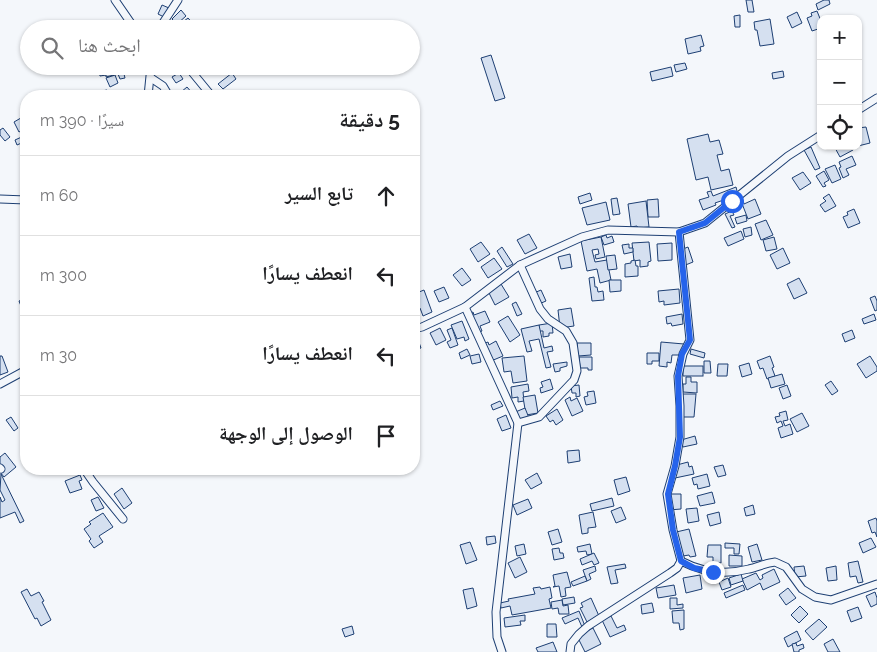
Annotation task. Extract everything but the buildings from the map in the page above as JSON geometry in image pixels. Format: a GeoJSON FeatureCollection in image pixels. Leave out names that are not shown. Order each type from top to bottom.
{"type":"FeatureCollection","features":[{"type":"Feature","properties":{"kind":"street"},"geometry":{"type":"LineString","coordinates":[[115,0],[129,20]]}},
{"type":"Feature","properties":{"kind":"street"},"geometry":{"type":"LineString","coordinates":[[165,20],[178,0]]}},
{"type":"Feature","properties":{"kind":"street"},"geometry":{"type":"LineString","coordinates":[[194,75],[207,90]]}},
{"type":"Feature","properties":{"kind":"street"},"geometry":{"type":"LineString","coordinates":[[149,90],[151,78],[163,86],[165,90]]}},
{"type":"Feature","properties":{"kind":"street"},"geometry":{"type":"LineString","coordinates":[[862,107],[877,98]]}},
{"type":"Feature","properties":{"kind":"street"},"geometry":{"type":"LineString","coordinates":[[420,328],[464,306],[520,265],[582,237],[608,230],[679,232],[705,223],[788,156],[817,138]]}},
{"type":"Feature","properties":{"kind":"street"},"geometry":{"type":"LineString","coordinates":[[0,199],[20,200]]}},
{"type":"Feature","properties":{"kind":"street"},"geometry":{"type":"LineString","coordinates":[[570,652],[572,644],[579,634],[677,568],[681,561],[673,530],[668,494],[680,437],[678,376],[682,354],[690,340],[679,232]]}},
{"type":"Feature","properties":{"kind":"street"},"geometry":{"type":"LineString","coordinates":[[518,423],[539,417],[574,380],[577,371],[573,343],[566,331],[548,319],[540,309],[520,265]]}},
{"type":"Feature","properties":{"kind":"street"},"geometry":{"type":"LineString","coordinates":[[464,306],[518,423],[496,612],[497,637],[502,652]]}},
{"type":"Feature","properties":{"kind":"street"},"geometry":{"type":"LineString","coordinates":[[0,384],[20,373]]}},
{"type":"Feature","properties":{"kind":"street"},"geometry":{"type":"LineString","coordinates":[[88,475],[123,519]]}},
{"type":"Feature","properties":{"kind":"street"},"geometry":{"type":"LineString","coordinates":[[681,561],[694,568],[713,572],[749,569],[775,562],[786,568],[802,589],[815,597],[831,600],[877,584]]}},
{"type":"Feature","properties":{"kind":"route"},"geometry":{"type":"LineString","coordinates":[[713,572],[694,568],[681,561],[673,530],[668,494],[680,437],[678,376],[682,354],[690,340],[679,232],[705,223],[732,201]]}}]}
